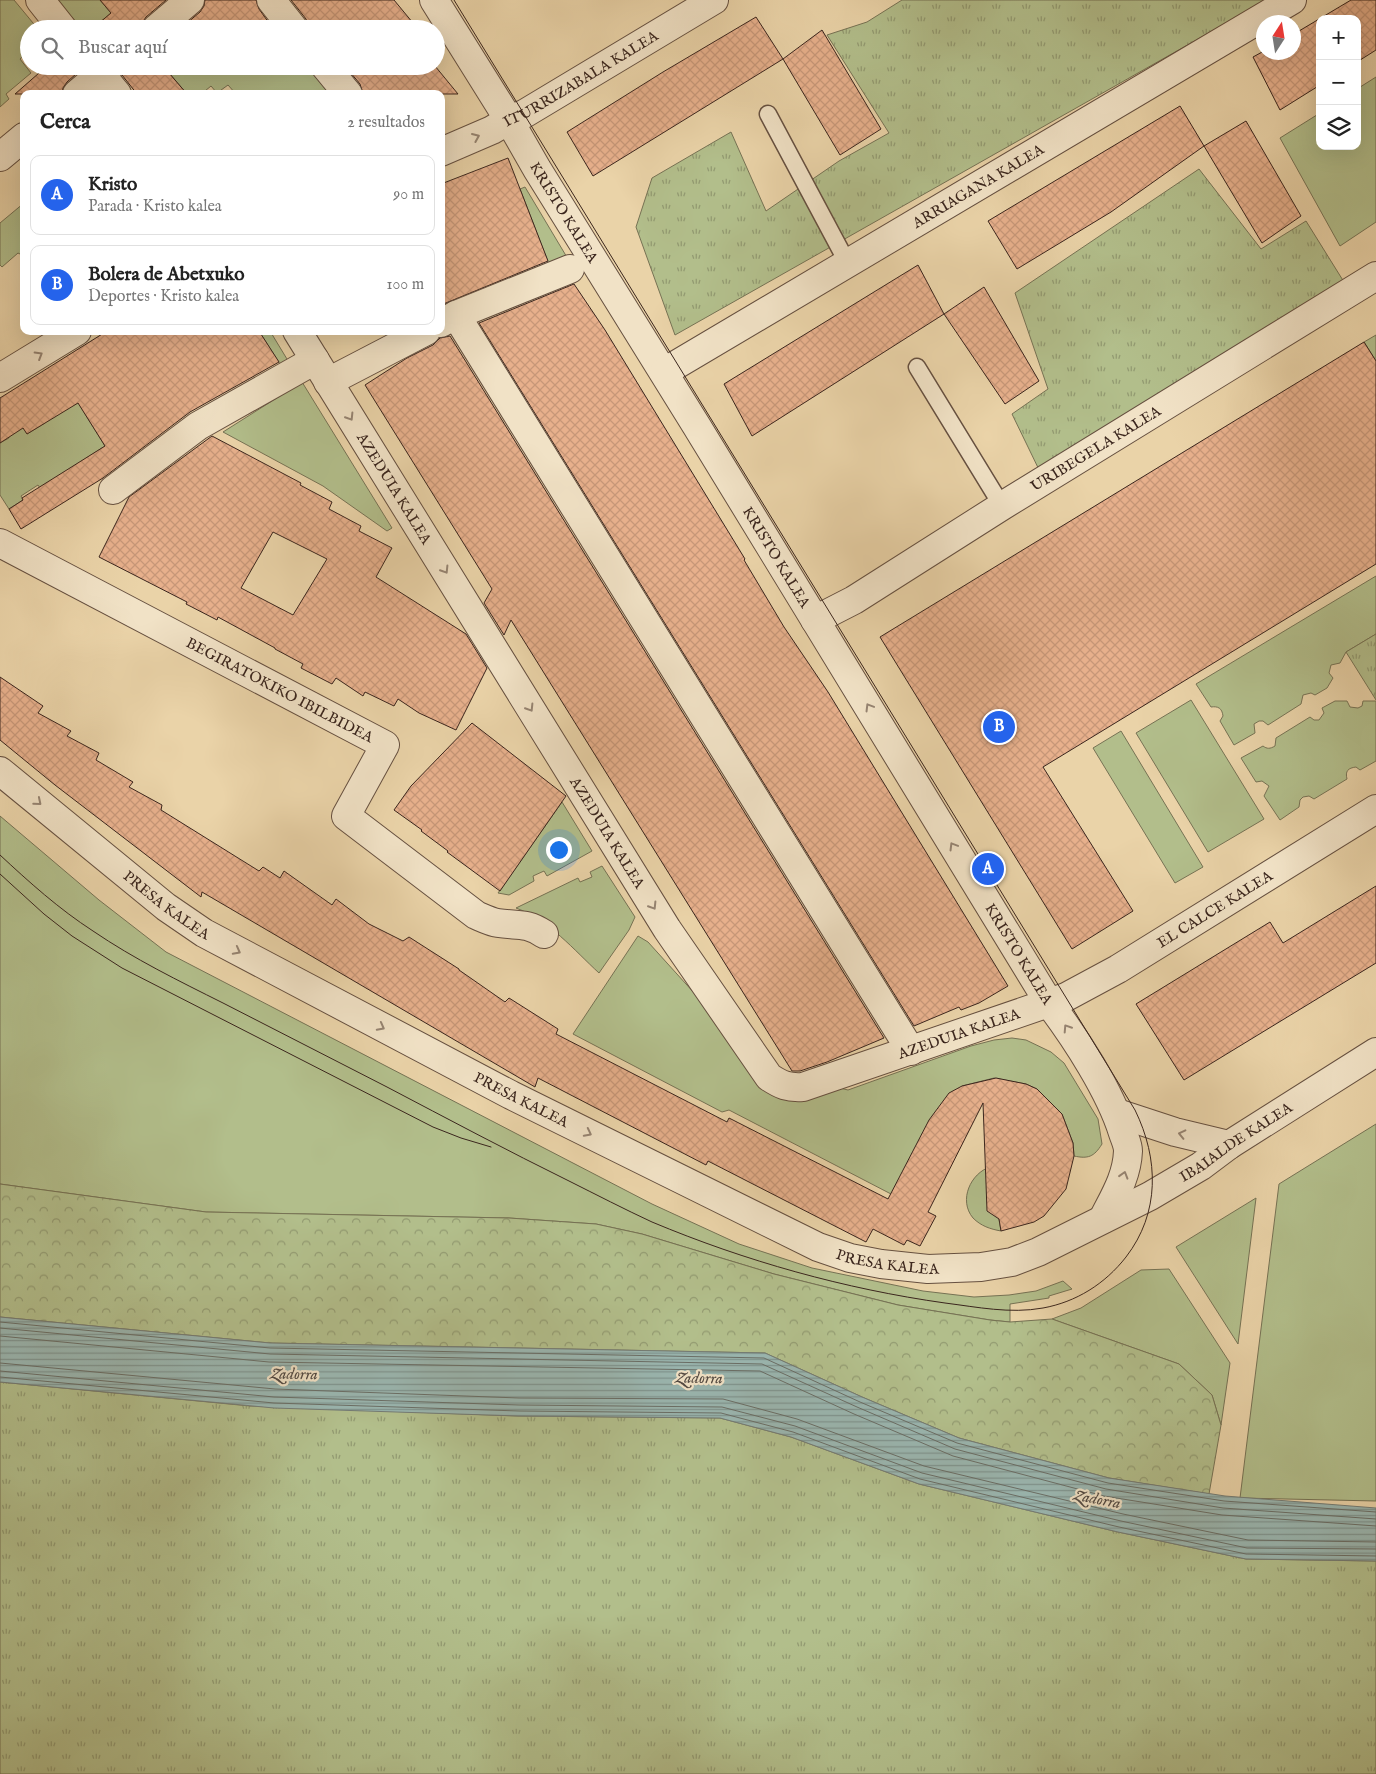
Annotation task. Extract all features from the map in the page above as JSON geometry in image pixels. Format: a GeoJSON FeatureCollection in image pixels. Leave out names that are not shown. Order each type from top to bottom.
{"type":"FeatureCollection","features":[{"type":"Feature","properties":{"kind":"street"},"geometry":{"type":"LineString","coordinates":[[40,0],[57,20]]}},
{"type":"Feature","properties":{"kind":"street"},"geometry":{"type":"LineString","coordinates":[[167,20],[190,0]]}},
{"type":"Feature","properties":{"kind":"street"},"geometry":{"type":"LineString","coordinates":[[271,0],[287,20]]}},
{"type":"Feature","properties":{"kind":"street","name":"KRISTO KALEA"},"geometry":{"type":"LineString","coordinates":[[434,0],[664,372],[1049,1004],[1085,1057],[1117,1113],[1128,1149],[1126,1170],[1119,1189],[1098,1222]]}},
{"type":"Feature","properties":{"kind":"street","name":"ITURRIZABALA KALEA"},"geometry":{"type":"LineString","coordinates":[[445,150],[524,114],[714,0]]}},
{"type":"Feature","properties":{"kind":"street","name":"ARRIAGANA KALEA"},"geometry":{"type":"LineString","coordinates":[[664,372],[1292,0]]}},
{"type":"Feature","properties":{"kind":"street"},"geometry":{"type":"LineString","coordinates":[[83,90],[105,75]]}},
{"type":"Feature","properties":{"kind":"street"},"geometry":{"type":"LineString","coordinates":[[332,75],[345,90]]}},
{"type":"Feature","properties":{"kind":"street"},"geometry":{"type":"LineString","coordinates":[[0,157],[20,140]]}},
{"type":"Feature","properties":{"kind":"street"},"geometry":{"type":"LineString","coordinates":[[570,269],[449,319],[911,1051]]}},
{"type":"Feature","properties":{"kind":"street","name":"URIBEGELA KALEA"},"geometry":{"type":"LineString","coordinates":[[815,620],[854,600],[1002,506],[1376,276]]}},
{"type":"Feature","properties":{"kind":"street"},"geometry":{"type":"LineString","coordinates":[[2,374],[70,335]]}},
{"type":"Feature","properties":{"kind":"street","name":"AZEDUIA KALEA"},"geometry":{"type":"LineString","coordinates":[[300,335],[667,929],[769,1077],[782,1086],[803,1087],[1049,1004]]}},
{"type":"Feature","properties":{"kind":"street"},"geometry":{"type":"LineString","coordinates":[[113,490],[198,426],[322,371],[416,335]]}},
{"type":"Feature","properties":{"kind":"street","name":"BEGIRATOKIKO IBILBIDEA"},"geometry":{"type":"LineString","coordinates":[[0,543],[385,745],[346,816],[476,915],[497,923],[522,924],[544,934]]}},
{"type":"Feature","properties":{"kind":"street","name":"PRESA KALEA"},"geometry":{"type":"LineString","coordinates":[[0,771],[166,908],[204,934],[511,1095],[818,1247],[850,1258],[881,1264],[928,1269],[981,1267],[1012,1262],[1038,1252],[1098,1222]]}},
{"type":"Feature","properties":{"kind":"street","name":"EL CALCE KALEA"},"geometry":{"type":"LineString","coordinates":[[1049,1004],[1118,969],[1376,809]]}},
{"type":"Feature","properties":{"kind":"street","name":"IBAIALDE KALEA"},"geometry":{"type":"LineString","coordinates":[[1098,1222],[1150,1196],[1201,1166],[1229,1145],[1376,1052]]}},
{"type":"Feature","properties":{"kind":"street"},"geometry":{"type":"LineString","coordinates":[[1117,1113],[1174,1132],[1229,1145]]}},
{"type":"Feature","properties":{"kind":"lane"},"geometry":{"type":"LineString","coordinates":[[768,114],[848,264]]}},
{"type":"Feature","properties":{"kind":"lane"},"geometry":{"type":"LineString","coordinates":[[917,367],[1002,506]]}},
{"type":"Feature","properties":{"kind":"green space"},"geometry":{"type":"Polygon","coordinates":[[[0,0],[14,0],[31,20],[20,20],[20,75],[29,75],[6,94],[9,99],[0,107],[0,0]]]}},
{"type":"Feature","properties":{"kind":"green space"},"geometry":{"type":"Polygon","coordinates":[[[57,0],[100,0],[111,13],[103,20],[74,20],[57,0]]]}},
{"type":"Feature","properties":{"kind":"green space"},"geometry":{"type":"Polygon","coordinates":[[[902,0],[1267,0],[675,335],[636,227],[652,178],[731,132],[766,211],[839,161],[889,133],[827,35],[867,22],[902,0]]]}},
{"type":"Feature","properties":{"kind":"green space"},"geometry":{"type":"Polygon","coordinates":[[[171,75],[320,75],[333,90],[232,90],[228,85],[221,90],[214,90],[211,86],[206,90],[184,90],[171,75]]]}},
{"type":"Feature","properties":{"kind":"green space"},"geometry":{"type":"Polygon","coordinates":[[[1376,77],[1376,222],[1340,246],[1280,138],[1316,116],[1316,150],[1361,150],[1361,86],[1376,77]]]}},
{"type":"Feature","properties":{"kind":"green space"},"geometry":{"type":"Polygon","coordinates":[[[1199,169],[1261,249],[1306,221],[1344,282],[1044,480],[1012,414],[1048,389],[1015,293],[1199,169]]]}},
{"type":"Feature","properties":{"kind":"green space"},"geometry":{"type":"Polygon","coordinates":[[[525,187],[568,259],[550,267],[520,189],[525,187]]]}},
{"type":"Feature","properties":{"kind":"green space"},"geometry":{"type":"Polygon","coordinates":[[[20,206],[20,254],[18,253],[2,267],[0,265],[0,223],[20,206]]]}},
{"type":"Feature","properties":{"kind":"green space"},"geometry":{"type":"Polygon","coordinates":[[[252,335],[272,335],[290,364],[282,367],[262,336],[252,335]]]}},
{"type":"Feature","properties":{"kind":"green space"},"geometry":{"type":"Polygon","coordinates":[[[1376,335],[1376,361],[1364,342],[1376,335]]]}},
{"type":"Feature","properties":{"kind":"green space"},"geometry":{"type":"Polygon","coordinates":[[[302,382],[392,528],[387,531],[323,486],[223,432],[302,382]]]}},
{"type":"Feature","properties":{"kind":"green space"},"geometry":{"type":"Polygon","coordinates":[[[74,396],[105,446],[40,488],[38,485],[21,496],[23,500],[9,509],[0,495],[0,443],[9,438],[8,435],[22,426],[27,434],[45,423],[74,396]]]}},
{"type":"Feature","properties":{"kind":"green space"},"geometry":{"type":"Polygon","coordinates":[[[1376,576],[1376,634],[1346,652],[1340,663],[1331,665],[1329,673],[1333,678],[1327,688],[1315,695],[1311,693],[1303,695],[1301,704],[1268,725],[1263,721],[1254,724],[1255,733],[1234,745],[1220,721],[1223,716],[1221,709],[1211,707],[1196,684],[1376,576]]]}},
{"type":"Feature","properties":{"kind":"green space"},"geometry":{"type":"Polygon","coordinates":[[[1376,634],[1376,700],[1346,652],[1376,634]]]}},
{"type":"Feature","properties":{"kind":"green space"},"geometry":{"type":"Polygon","coordinates":[[[1191,700],[1264,819],[1208,852],[1136,733],[1191,700]]]}},
{"type":"Feature","properties":{"kind":"green space"},"geometry":{"type":"Polygon","coordinates":[[[1335,701],[1347,701],[1350,707],[1358,708],[1362,706],[1363,701],[1376,701],[1376,761],[1360,770],[1356,767],[1349,769],[1346,774],[1347,779],[1314,799],[1309,796],[1303,797],[1300,800],[1299,807],[1280,820],[1264,796],[1269,786],[1262,781],[1256,782],[1241,758],[1263,746],[1272,748],[1275,746],[1276,738],[1310,717],[1314,720],[1319,720],[1324,713],[1322,708],[1335,701]]]}},
{"type":"Feature","properties":{"kind":"green space"},"geometry":{"type":"Polygon","coordinates":[[[1121,731],[1203,867],[1175,883],[1093,748],[1121,731]]]}},
{"type":"Feature","properties":{"kind":"green space"},"geometry":{"type":"Polygon","coordinates":[[[562,802],[592,851],[547,876],[544,871],[533,876],[534,881],[509,895],[498,893],[562,802]]]}},
{"type":"Feature","properties":{"kind":"green space"},"geometry":{"type":"Polygon","coordinates":[[[0,816],[99,900],[166,952],[652,1204],[739,1244],[812,1268],[923,1291],[974,1297],[1009,1295],[1036,1291],[1063,1281],[1072,1289],[1049,1296],[1049,1298],[1010,1304],[1010,1322],[898,1305],[774,1274],[642,1234],[596,1224],[509,1218],[206,1212],[0,1184],[0,816]]]}},
{"type":"Feature","properties":{"kind":"green space"},"geometry":{"type":"Polygon","coordinates":[[[602,866],[635,917],[629,930],[599,973],[550,928],[528,913],[516,908],[578,878],[580,882],[592,877],[590,872],[602,866]]]}},
{"type":"Feature","properties":{"kind":"green space"},"geometry":{"type":"Polygon","coordinates":[[[638,936],[648,942],[705,1005],[760,1085],[840,1088],[848,1090],[971,1046],[1012,1038],[1026,1040],[1051,1052],[1064,1063],[1098,1119],[1102,1144],[1090,1156],[1074,1156],[1073,1143],[1062,1114],[1037,1089],[1026,1084],[994,1078],[962,1086],[891,1194],[729,1110],[722,1112],[573,1034],[638,936]]]}},
{"type":"Feature","properties":{"kind":"green space"},"geometry":{"type":"Polygon","coordinates":[[[1376,1124],[1376,1501],[1240,1498],[1279,1184],[1376,1124]]]}},
{"type":"Feature","properties":{"kind":"green space"},"geometry":{"type":"Polygon","coordinates":[[[990,1167],[1001,1231],[986,1227],[976,1221],[969,1211],[967,1203],[967,1196],[972,1181],[983,1170],[990,1167]]]}},
{"type":"Feature","properties":{"kind":"green space"},"geometry":{"type":"Polygon","coordinates":[[[0,1184],[206,1212],[509,1218],[596,1224],[642,1234],[774,1274],[898,1305],[1010,1322],[1052,1319],[1179,1364],[1212,1395],[1221,1425],[1209,1494],[1109,1478],[959,1438],[765,1353],[270,1343],[0,1317],[0,1184]]]}},
{"type":"Feature","properties":{"kind":"green space"},"geometry":{"type":"Polygon","coordinates":[[[1256,1198],[1238,1344],[1176,1247],[1256,1198]]]}},
{"type":"Feature","properties":{"kind":"green space"},"geometry":{"type":"Polygon","coordinates":[[[1169,1269],[1230,1363],[1221,1425],[1212,1395],[1179,1364],[1052,1319],[1081,1308],[1141,1270],[1169,1269]]]}},
{"type":"Feature","properties":{"kind":"green space"},"geometry":{"type":"Polygon","coordinates":[[[0,1382],[250,1406],[518,1416],[720,1418],[791,1437],[919,1484],[1118,1532],[1246,1559],[1376,1561],[1376,1774],[0,1774],[0,1382]]]}},
{"type":"Feature","properties":{"kind":"water","name":"Zadorra"},"geometry":{"type":"Polygon","coordinates":[[[0,1317],[270,1343],[765,1353],[959,1438],[1109,1478],[1225,1496],[1376,1508],[1376,1561],[1246,1559],[1118,1532],[919,1484],[791,1437],[720,1418],[518,1416],[274,1408],[0,1382],[0,1317]]]}},
{"type":"Feature","properties":{"kind":"building"},"geometry":{"type":"Polygon","coordinates":[[[100,0],[166,0],[144,20],[103,20],[111,13],[100,0]]]}},
{"type":"Feature","properties":{"kind":"building"},"geometry":{"type":"Polygon","coordinates":[[[205,0],[256,0],[259,9],[267,20],[191,20],[204,6],[205,0]]]}},
{"type":"Feature","properties":{"kind":"building"},"geometry":{"type":"Polygon","coordinates":[[[291,0],[394,0],[411,20],[306,20],[291,0]]]}},
{"type":"Feature","properties":{"kind":"building"},"geometry":{"type":"Polygon","coordinates":[[[1351,0],[1376,0],[1376,50],[1361,59],[1361,15],[1326,15],[1351,0]]]}},
{"type":"Feature","properties":{"kind":"building"},"geometry":{"type":"Polygon","coordinates":[[[756,17],[783,59],[593,176],[567,132],[756,17]]]}},
{"type":"Feature","properties":{"kind":"building"},"geometry":{"type":"Polygon","coordinates":[[[1316,21],[1316,88],[1280,110],[1253,57],[1256,55],[1256,60],[1301,60],[1301,30],[1316,21]]]}},
{"type":"Feature","properties":{"kind":"building"},"geometry":{"type":"Polygon","coordinates":[[[822,30],[881,129],[840,155],[783,59],[822,30]]]}},
{"type":"Feature","properties":{"kind":"building"},"geometry":{"type":"Polygon","coordinates":[[[37,75],[75,75],[67,82],[63,90],[20,90],[20,94],[15,94],[37,75]]]}},
{"type":"Feature","properties":{"kind":"building"},"geometry":{"type":"Polygon","coordinates":[[[122,75],[171,75],[184,90],[134,90],[122,75]]]}},
{"type":"Feature","properties":{"kind":"building"},"geometry":{"type":"Polygon","coordinates":[[[352,75],[442,75],[458,94],[445,94],[445,90],[362,90],[360,84],[352,75]]]}},
{"type":"Feature","properties":{"kind":"building"},"geometry":{"type":"Polygon","coordinates":[[[1180,106],[1204,146],[1111,212],[1017,269],[988,221],[1180,106]]]}},
{"type":"Feature","properties":{"kind":"building"},"geometry":{"type":"Polygon","coordinates":[[[1246,121],[1301,216],[1262,243],[1204,146],[1246,121]]]}},
{"type":"Feature","properties":{"kind":"building"},"geometry":{"type":"Polygon","coordinates":[[[508,158],[548,261],[445,303],[445,182],[508,158]]]}},
{"type":"Feature","properties":{"kind":"building"},"geometry":{"type":"Polygon","coordinates":[[[918,265],[944,314],[752,436],[724,384],[918,265]]]}},
{"type":"Feature","properties":{"kind":"building"},"geometry":{"type":"Polygon","coordinates":[[[574,284],[605,330],[745,559],[784,627],[828,692],[1008,986],[979,1003],[961,1010],[959,1007],[914,1026],[479,323],[574,284]]]}},
{"type":"Feature","properties":{"kind":"building"},"geometry":{"type":"Polygon","coordinates":[[[984,287],[1039,381],[1005,404],[944,314],[984,287]]]}},
{"type":"Feature","properties":{"kind":"building"},"geometry":{"type":"Polygon","coordinates":[[[101,335],[262,335],[279,362],[190,412],[103,478],[21,529],[9,509],[23,500],[22,498],[105,446],[78,403],[27,434],[23,428],[0,443],[0,398],[101,335]]]}},
{"type":"Feature","properties":{"kind":"building"},"geometry":{"type":"Polygon","coordinates":[[[450,336],[884,1038],[827,1062],[800,1071],[792,1071],[511,620],[504,635],[484,603],[492,589],[365,385],[407,358],[433,345],[440,338],[450,336]]]}},
{"type":"Feature","properties":{"kind":"building"},"geometry":{"type":"Polygon","coordinates":[[[1364,342],[1376,361],[1376,564],[1043,767],[1133,911],[1072,949],[880,637],[1364,342]]]}},
{"type":"Feature","properties":{"kind":"building"},"geometry":{"type":"Polygon","coordinates":[[[212,436],[301,483],[300,485],[332,502],[329,509],[361,526],[359,531],[392,548],[376,577],[466,634],[487,668],[456,730],[419,713],[398,699],[394,706],[365,692],[363,696],[336,678],[332,684],[301,668],[303,664],[275,648],[218,617],[217,620],[186,604],[187,602],[99,557],[129,497],[212,436]],[[273,532],[241,588],[293,615],[327,559],[273,532]]]}},
{"type":"Feature","properties":{"kind":"building"},"geometry":{"type":"Polygon","coordinates":[[[0,677],[43,706],[38,713],[71,731],[67,736],[99,753],[96,760],[133,782],[129,787],[162,805],[161,810],[259,871],[263,867],[280,878],[284,871],[332,905],[336,899],[369,924],[403,941],[409,937],[459,969],[505,1002],[509,998],[558,1029],[556,1034],[727,1122],[729,1118],[888,1199],[929,1120],[949,1093],[962,1086],[996,1078],[1026,1084],[1037,1089],[1062,1114],[1073,1143],[1074,1156],[1066,1189],[1044,1216],[1034,1222],[1001,1231],[999,1219],[987,1211],[983,1103],[928,1212],[936,1216],[920,1246],[907,1240],[904,1245],[873,1229],[866,1242],[708,1161],[706,1165],[538,1078],[535,1087],[202,892],[201,897],[55,785],[0,740],[0,677]]]}},
{"type":"Feature","properties":{"kind":"building"},"geometry":{"type":"Polygon","coordinates":[[[472,723],[566,796],[500,891],[394,810],[411,786],[472,723]]]}},
{"type":"Feature","properties":{"kind":"building"},"geometry":{"type":"Polygon","coordinates":[[[1376,886],[1376,963],[1184,1080],[1136,1004],[1270,922],[1283,943],[1376,886]]]}},
{"type":"Feature","properties":{"kind":"tram line"},"geometry":{"type":"LineString","coordinates":[[0,855],[80,923],[157,969],[621,1207],[652,1222],[723,1249],[796,1272],[870,1290],[945,1303],[994,1309],[1031,1310],[1067,1301],[1089,1290],[1118,1267],[1137,1240],[1150,1204],[1152,1166],[1143,1129],[1135,1110],[454,0]]}},
{"type":"Feature","properties":{"kind":"tram line"},"geometry":{"type":"LineString","coordinates":[[0,874],[44,914],[72,936],[122,968],[433,1127],[491,1147]]}},
{"type":"Feature","properties":{"kind":"place","name":"Bolera de Abetxuko"},"geometry":{"type":"Point","coordinates":[999,727]}},
{"type":"Feature","properties":{"kind":"place","name":"Kristo"},"geometry":{"type":"Point","coordinates":[988,869]}}]}
